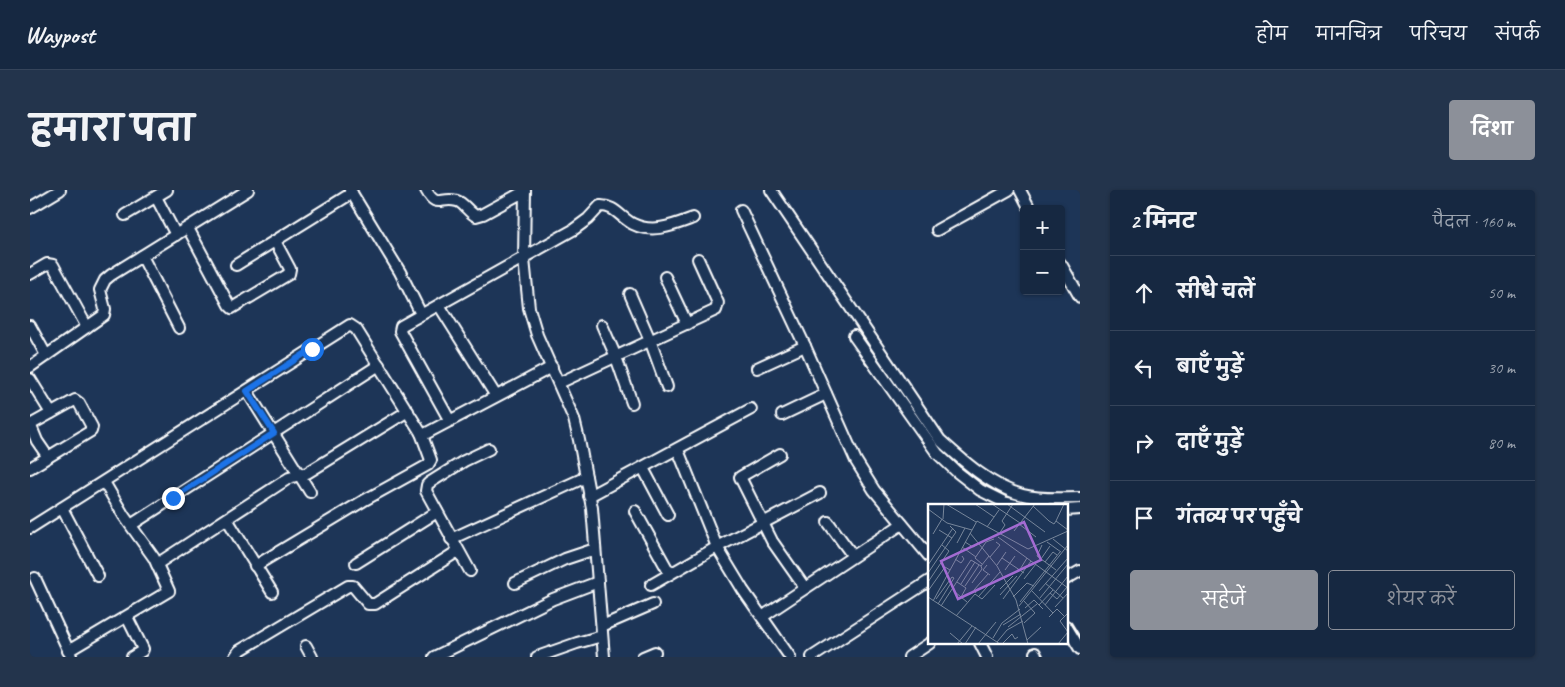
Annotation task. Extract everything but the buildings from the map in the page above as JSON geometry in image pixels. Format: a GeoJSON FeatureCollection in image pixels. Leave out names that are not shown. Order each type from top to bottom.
{"type":"FeatureCollection","features":[{"type":"Feature","properties":{"kind":"street"},"geometry":{"type":"LineString","coordinates":[[30,208],[60,190]]}},
{"type":"Feature","properties":{"kind":"street"},"geometry":{"type":"LineString","coordinates":[[124,215],[167,190]]}},
{"type":"Feature","properties":{"kind":"street"},"geometry":{"type":"LineString","coordinates":[[30,367],[104,315],[105,309],[100,290],[105,280],[248,190]]}},
{"type":"Feature","properties":{"kind":"street"},"geometry":{"type":"LineString","coordinates":[[426,190],[435,201],[456,200],[476,216],[525,191],[524,259],[532,320],[574,419],[589,496],[604,657]]}},
{"type":"Feature","properties":{"kind":"street"},"geometry":{"type":"LineString","coordinates":[[771,190],[940,440],[974,468],[1011,491],[1021,495],[1043,498],[1080,498]]}},
{"type":"Feature","properties":{"kind":"street"},"geometry":{"type":"LineString","coordinates":[[937,230],[1010,190]]}},
{"type":"Feature","properties":{"kind":"street"},"geometry":{"type":"LineString","coordinates":[[1020,190],[1028,205]]}},
{"type":"Feature","properties":{"kind":"street"},"geometry":{"type":"LineString","coordinates":[[236,265],[351,192],[400,272],[421,314]]}},
{"type":"Feature","properties":{"kind":"street"},"geometry":{"type":"LineString","coordinates":[[156,197],[176,236]]}},
{"type":"Feature","properties":{"kind":"street"},"geometry":{"type":"LineString","coordinates":[[450,421],[400,331],[401,326],[581,226],[600,206],[612,208],[632,224],[643,228],[657,229],[670,227],[693,218]]}},
{"type":"Feature","properties":{"kind":"street"},"geometry":{"type":"LineString","coordinates":[[741,210],[805,346],[856,461],[874,490],[928,555]]}},
{"type":"Feature","properties":{"kind":"street"},"geometry":{"type":"LineString","coordinates":[[188,228],[228,305],[232,308],[289,274],[290,269],[274,242]]}},
{"type":"Feature","properties":{"kind":"street"},"geometry":{"type":"LineString","coordinates":[[142,256],[180,328]]}},
{"type":"Feature","properties":{"kind":"street"},"geometry":{"type":"LineString","coordinates":[[559,383],[716,310],[719,306],[698,259]]}},
{"type":"Feature","properties":{"kind":"street"},"geometry":{"type":"LineString","coordinates":[[30,274],[47,264],[53,266],[87,327]]}},
{"type":"Feature","properties":{"kind":"street"},"geometry":{"type":"LineString","coordinates":[[1065,271],[1080,297]]}},
{"type":"Feature","properties":{"kind":"street"},"geometry":{"type":"LineString","coordinates":[[665,277],[687,324]]}},
{"type":"Feature","properties":{"kind":"street"},"geometry":{"type":"LineString","coordinates":[[630,294],[650,340],[667,387]]}},
{"type":"Feature","properties":{"kind":"street"},"geometry":{"type":"LineString","coordinates":[[439,305],[496,396]]}},
{"type":"Feature","properties":{"kind":"street"},"geometry":{"type":"LineString","coordinates":[[30,528],[350,325],[356,329],[408,411],[421,433],[431,460],[428,465],[363,501],[255,566]]}},
{"type":"Feature","properties":{"kind":"street"},"geometry":{"type":"LineString","coordinates":[[602,325],[616,356],[632,403]]}},
{"type":"Feature","properties":{"kind":"street"},"geometry":{"type":"LineString","coordinates":[[30,326],[46,355]]}},
{"type":"Feature","properties":{"kind":"street"},"geometry":{"type":"LineString","coordinates":[[854,336],[937,453],[956,472],[980,490],[1012,504]]}},
{"type":"Feature","properties":{"kind":"street"},"geometry":{"type":"LineString","coordinates":[[757,368],[805,346]]}},
{"type":"Feature","properties":{"kind":"street"},"geometry":{"type":"LineString","coordinates":[[131,525],[379,365]]}},
{"type":"Feature","properties":{"kind":"street"},"geometry":{"type":"LineString","coordinates":[[421,433],[426,434],[552,367]]}},
{"type":"Feature","properties":{"kind":"street"},"geometry":{"type":"LineString","coordinates":[[30,379],[50,413]]}},
{"type":"Feature","properties":{"kind":"street"},"geometry":{"type":"LineString","coordinates":[[247,391],[310,492]]}},
{"type":"Feature","properties":{"kind":"street"},"geometry":{"type":"LineString","coordinates":[[782,415],[826,394]]}},
{"type":"Feature","properties":{"kind":"street"},"geometry":{"type":"LineString","coordinates":[[30,468],[48,457],[91,430],[92,427],[79,403],[75,400],[30,424],[37,441],[48,457]]}},
{"type":"Feature","properties":{"kind":"street"},"geometry":{"type":"LineString","coordinates":[[589,496],[678,450],[751,409]]}},
{"type":"Feature","properties":{"kind":"street"},"geometry":{"type":"LineString","coordinates":[[158,564],[289,478],[307,473],[408,411]]}},
{"type":"Feature","properties":{"kind":"street"},"geometry":{"type":"LineString","coordinates":[[470,571],[437,512],[426,490],[426,485],[464,461],[489,449]]}},
{"type":"Feature","properties":{"kind":"street"},"geometry":{"type":"LineString","coordinates":[[678,450],[717,547],[790,657]]}},
{"type":"Feature","properties":{"kind":"street"},"geometry":{"type":"LineString","coordinates":[[780,454],[740,477],[772,541],[805,588]]}},
{"type":"Feature","properties":{"kind":"street"},"geometry":{"type":"LineString","coordinates":[[644,468],[668,515]]}},
{"type":"Feature","properties":{"kind":"street"},"geometry":{"type":"LineString","coordinates":[[452,539],[586,477]]}},
{"type":"Feature","properties":{"kind":"street"},"geometry":{"type":"LineString","coordinates":[[35,578],[70,654],[169,591],[158,564],[104,482]]}},
{"type":"Feature","properties":{"kind":"street"},"geometry":{"type":"LineString","coordinates":[[651,585],[717,547],[820,493]]}},
{"type":"Feature","properties":{"kind":"street"},"geometry":{"type":"LineString","coordinates":[[62,508],[98,576]]}},
{"type":"Feature","properties":{"kind":"street"},"geometry":{"type":"LineString","coordinates":[[635,511],[670,574]]}},
{"type":"Feature","properties":{"kind":"street"},"geometry":{"type":"LineString","coordinates":[[356,563],[437,512]]}},
{"type":"Feature","properties":{"kind":"street"},"geometry":{"type":"LineString","coordinates":[[226,519],[272,592]]}},
{"type":"Feature","properties":{"kind":"street"},"geometry":{"type":"LineString","coordinates":[[828,522],[854,556]]}},
{"type":"Feature","properties":{"kind":"street"},"geometry":{"type":"LineString","coordinates":[[762,617],[902,524]]}},
{"type":"Feature","properties":{"kind":"street"},"geometry":{"type":"LineString","coordinates":[[515,583],[565,559],[595,549]]}},
{"type":"Feature","properties":{"kind":"street"},"geometry":{"type":"LineString","coordinates":[[235,657],[239,651],[348,586],[353,586],[368,604],[375,604],[458,551]]}},
{"type":"Feature","properties":{"kind":"street"},"geometry":{"type":"LineString","coordinates":[[1068,578],[1080,571]]}},
{"type":"Feature","properties":{"kind":"street"},"geometry":{"type":"LineString","coordinates":[[434,657],[553,599],[598,582]]}},
{"type":"Feature","properties":{"kind":"street"},"geometry":{"type":"LineString","coordinates":[[812,657],[928,582]]}},
{"type":"Feature","properties":{"kind":"street"},"geometry":{"type":"LineString","coordinates":[[537,657],[602,631],[653,604]]}},
{"type":"Feature","properties":{"kind":"street"},"geometry":{"type":"LineString","coordinates":[[127,617],[143,648],[142,651],[132,657]]}},
{"type":"Feature","properties":{"kind":"street"},"geometry":{"type":"LineString","coordinates":[[1068,629],[1080,649]]}},
{"type":"Feature","properties":{"kind":"street"},"geometry":{"type":"LineString","coordinates":[[909,657],[928,644]]}},
{"type":"Feature","properties":{"kind":"street"},"geometry":{"type":"LineString","coordinates":[[980,644],[987,657]]}},
{"type":"Feature","properties":{"kind":"street"},"geometry":{"type":"LineString","coordinates":[[306,646],[312,657]]}},
{"type":"Feature","properties":{"kind":"street"},"geometry":{"type":"LineString","coordinates":[[643,657],[655,652]]}},
{"type":"Feature","properties":{"kind":"route"},"geometry":{"type":"LineString","coordinates":[[173,498],[274,433],[247,391],[312,349]]}}]}
